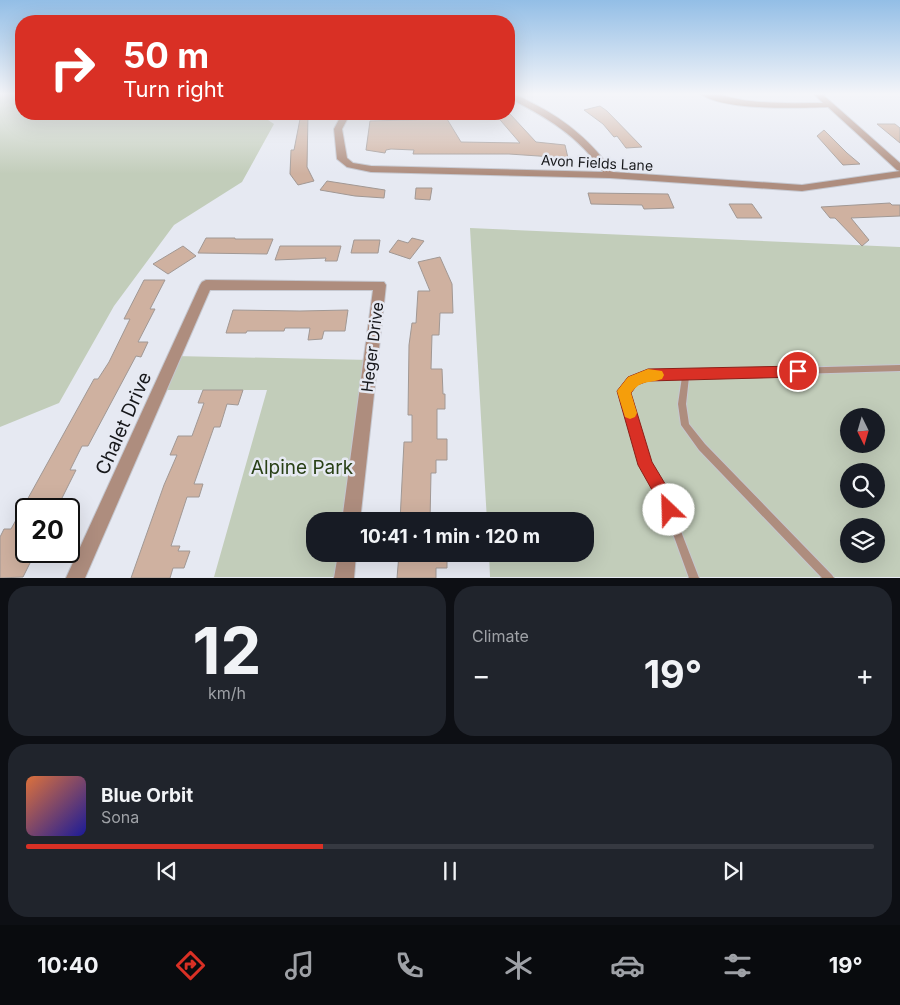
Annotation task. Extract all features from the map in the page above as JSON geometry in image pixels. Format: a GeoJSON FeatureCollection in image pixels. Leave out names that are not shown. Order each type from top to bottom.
{"type":"FeatureCollection","features":[{"type":"Feature","properties":{"kind":"street","name":"Avon Fields Lane"},"geometry":{"type":"LineString","coordinates":[[341,121],[338,137],[342,159],[350,165],[393,170],[610,175],[802,188],[900,174]]}},
{"type":"Feature","properties":{"kind":"street"},"geometry":{"type":"LineString","coordinates":[[559,121],[578,134],[610,175]]}},
{"type":"Feature","properties":{"kind":"street"},"geometry":{"type":"LineString","coordinates":[[847,121],[900,168]]}},
{"type":"Feature","properties":{"kind":"street","name":"Heger Drive"},"geometry":{"type":"LineString","coordinates":[[206,284],[380,285],[352,512]]}},
{"type":"Feature","properties":{"kind":"street","name":"Chalet Drive"},"geometry":{"type":"LineString","coordinates":[[75,578],[206,284]]}},
{"type":"Feature","properties":{"kind":"street"},"geometry":{"type":"LineString","coordinates":[[344,578],[346,562]]}},
{"type":"Feature","properties":{"kind":"lane"},"geometry":{"type":"LineString","coordinates":[[694,578],[662,493],[645,465],[624,391],[632,381],[648,375],[898,370]]}},
{"type":"Feature","properties":{"kind":"lane"},"geometry":{"type":"LineString","coordinates":[[686,374],[682,404],[685,425],[702,447],[830,578]]}},
{"type":"Feature","properties":{"kind":"green space"},"geometry":{"type":"Polygon","coordinates":[[[0,121],[269,121],[274,124],[242,182],[174,225],[114,306],[59,403],[0,427],[0,121]]]}},
{"type":"Feature","properties":{"kind":"green space"},"geometry":{"type":"Polygon","coordinates":[[[470,228],[900,247],[900,577],[490,577],[489,562],[594,562],[594,512],[486,512],[470,228]]]}},
{"type":"Feature","properties":{"kind":"green space","name":"Alpine Park"},"geometry":{"type":"Polygon","coordinates":[[[174,356],[371,360],[352,512],[306,512],[306,562],[346,562],[344,577],[214,577],[267,390],[159,390],[174,356]]]}},
{"type":"Feature","properties":{"kind":"building"},"geometry":{"type":"Polygon","coordinates":[[[300,121],[308,121],[307,167],[314,181],[298,185],[290,174],[291,150],[294,150],[300,121]]]}},
{"type":"Feature","properties":{"kind":"building"},"geometry":{"type":"Polygon","coordinates":[[[370,121],[448,121],[461,142],[520,143],[501,121],[516,121],[536,142],[565,145],[568,158],[509,154],[413,154],[414,150],[391,149],[386,150],[385,153],[366,150],[370,121]]]}},
{"type":"Feature","properties":{"kind":"building"},"geometry":{"type":"Polygon","coordinates":[[[599,121],[617,121],[642,147],[626,148],[617,136],[614,137],[599,121]]]}},
{"type":"Feature","properties":{"kind":"building"},"geometry":{"type":"Polygon","coordinates":[[[877,124],[895,124],[900,128],[900,143],[877,124]]]}},
{"type":"Feature","properties":{"kind":"building"},"geometry":{"type":"Polygon","coordinates":[[[824,130],[860,164],[843,165],[817,136],[824,130]]]}},
{"type":"Feature","properties":{"kind":"building"},"geometry":{"type":"Polygon","coordinates":[[[327,181],[385,190],[384,198],[355,196],[320,190],[327,181]]]}},
{"type":"Feature","properties":{"kind":"building"},"geometry":{"type":"Polygon","coordinates":[[[416,188],[432,188],[430,200],[415,199],[416,188]]]}},
{"type":"Feature","properties":{"kind":"building"},"geometry":{"type":"Polygon","coordinates":[[[588,193],[668,194],[674,208],[644,209],[642,205],[591,204],[588,193]]]}},
{"type":"Feature","properties":{"kind":"building"},"geometry":{"type":"Polygon","coordinates":[[[890,203],[892,205],[900,205],[900,216],[851,218],[869,240],[862,246],[835,218],[830,218],[821,207],[890,203]]]}},
{"type":"Feature","properties":{"kind":"building"},"geometry":{"type":"Polygon","coordinates":[[[729,204],[752,204],[762,218],[737,218],[729,204]]]}},
{"type":"Feature","properties":{"kind":"building"},"geometry":{"type":"Polygon","coordinates":[[[206,238],[273,239],[267,254],[198,253],[206,238]]]}},
{"type":"Feature","properties":{"kind":"building"},"geometry":{"type":"Polygon","coordinates":[[[412,238],[424,241],[410,259],[389,252],[398,240],[408,243],[412,238]]]}},
{"type":"Feature","properties":{"kind":"building"},"geometry":{"type":"Polygon","coordinates":[[[354,240],[380,240],[378,253],[351,253],[354,240]]]}},
{"type":"Feature","properties":{"kind":"building"},"geometry":{"type":"Polygon","coordinates":[[[183,246],[196,256],[168,274],[153,264],[183,246]]]}},
{"type":"Feature","properties":{"kind":"building"},"geometry":{"type":"Polygon","coordinates":[[[280,246],[341,246],[337,261],[325,261],[326,258],[275,260],[280,246]]]}},
{"type":"Feature","properties":{"kind":"building"},"geometry":{"type":"Polygon","coordinates":[[[440,257],[452,284],[453,313],[440,313],[439,335],[432,335],[431,369],[442,369],[445,409],[437,409],[437,439],[447,439],[447,460],[436,460],[436,473],[431,473],[430,512],[400,512],[404,442],[412,442],[412,415],[408,415],[409,345],[412,323],[416,323],[418,291],[430,291],[418,262],[440,257]]]}},
{"type":"Feature","properties":{"kind":"building"},"geometry":{"type":"Polygon","coordinates":[[[144,280],[165,280],[150,309],[155,309],[138,342],[148,342],[141,357],[136,356],[88,446],[82,446],[70,470],[76,470],[62,498],[28,498],[94,379],[98,379],[109,362],[130,319],[124,319],[144,280]]]}},
{"type":"Feature","properties":{"kind":"building"},"geometry":{"type":"Polygon","coordinates":[[[233,310],[348,310],[345,331],[324,331],[322,339],[308,340],[310,328],[226,333],[233,310]]]}},
{"type":"Feature","properties":{"kind":"building"},"geometry":{"type":"Polygon","coordinates":[[[203,390],[243,390],[238,405],[227,404],[220,427],[214,427],[194,484],[203,484],[199,497],[187,497],[171,546],[180,546],[178,551],[190,551],[184,568],[173,568],[170,578],[131,578],[164,485],[177,455],[170,455],[178,436],[192,436],[204,403],[198,403],[203,390]]]}},
{"type":"Feature","properties":{"kind":"building"},"geometry":{"type":"Polygon","coordinates":[[[15,522],[15,563],[30,563],[23,577],[0,578],[0,537],[4,529],[11,529],[15,522]]]}},
{"type":"Feature","properties":{"kind":"building"},"geometry":{"type":"Polygon","coordinates":[[[398,562],[447,562],[447,568],[436,568],[436,578],[397,578],[398,562]]]}},
{"type":"Feature","properties":{"kind":"slow traffic"},"geometry":{"type":"LineString","coordinates":[[630,413],[624,391],[632,381],[648,375],[657,375]]}},
{"type":"Feature","properties":{"kind":"route"},"geometry":{"type":"LineString","coordinates":[[669,510],[662,493],[645,465],[624,391],[632,381],[648,375],[798,371]]}}]}
